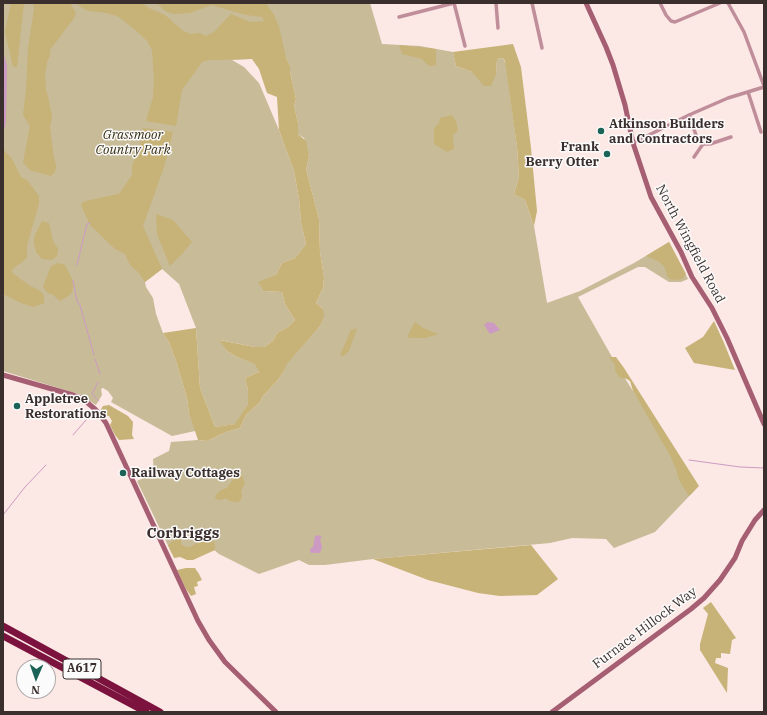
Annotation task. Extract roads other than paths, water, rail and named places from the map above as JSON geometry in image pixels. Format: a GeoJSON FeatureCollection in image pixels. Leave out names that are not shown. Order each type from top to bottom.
{"type":"FeatureCollection","features":[{"type":"Feature","properties":{"kind":"highway","name":"A617"},"geometry":{"type":"LineString","coordinates":[[3,625],[160,712]]}},
{"type":"Feature","properties":{"kind":"highway","name":"A617"},"geometry":{"type":"LineString","coordinates":[[3,636],[146,712]]}},
{"type":"Feature","properties":{"kind":"main road","name":"North Wingfield Road"},"geometry":{"type":"LineString","coordinates":[[586,3],[613,65],[625,105],[633,143],[650,197],[681,252],[692,277],[712,308],[728,338],[764,424]]}},
{"type":"Feature","properties":{"kind":"main road"},"geometry":{"type":"LineString","coordinates":[[3,375],[73,395],[87,402],[96,410],[106,423],[193,610],[209,640],[225,662],[276,712]]}},
{"type":"Feature","properties":{"kind":"main road","name":"Furnace Hillock Way"},"geometry":{"type":"LineString","coordinates":[[552,712],[704,598],[720,580],[735,558],[742,541],[755,520],[764,510]]}},
{"type":"Feature","properties":{"kind":"street"},"geometry":{"type":"LineString","coordinates":[[399,17],[454,3],[465,46]]}},
{"type":"Feature","properties":{"kind":"street"},"geometry":{"type":"LineString","coordinates":[[496,3],[498,28]]}},
{"type":"Feature","properties":{"kind":"street"},"geometry":{"type":"LineString","coordinates":[[532,3],[542,48]]}},
{"type":"Feature","properties":{"kind":"street"},"geometry":{"type":"LineString","coordinates":[[660,3],[666,15],[671,21],[675,22],[720,3]]}},
{"type":"Feature","properties":{"kind":"street"},"geometry":{"type":"LineString","coordinates":[[633,143],[689,115],[728,98],[764,86],[744,32],[728,3]]}},
{"type":"Feature","properties":{"kind":"street"},"geometry":{"type":"LineString","coordinates":[[748,92],[761,132]]}},
{"type":"Feature","properties":{"kind":"street"},"geometry":{"type":"LineString","coordinates":[[689,115],[697,138],[703,144],[710,144],[731,137]]}},
{"type":"Feature","properties":{"kind":"street"},"geometry":{"type":"LineString","coordinates":[[694,157],[703,144]]}},
{"type":"Feature","properties":{"kind":"waterway"},"geometry":{"type":"LineString","coordinates":[[77,265],[87,224],[90,223]]}},
{"type":"Feature","properties":{"kind":"waterway"},"geometry":{"type":"LineString","coordinates":[[73,280],[77,301],[80,305],[94,355]]}},
{"type":"Feature","properties":{"kind":"waterway"},"geometry":{"type":"LineString","coordinates":[[95,359],[100,374]]}},
{"type":"Feature","properties":{"kind":"waterway"},"geometry":{"type":"LineString","coordinates":[[98,382],[92,394],[99,401]]}},
{"type":"Feature","properties":{"kind":"waterway"},"geometry":{"type":"LineString","coordinates":[[73,435],[93,412]]}},
{"type":"Feature","properties":{"kind":"waterway"},"geometry":{"type":"LineString","coordinates":[[689,460],[740,467],[764,468]]}},
{"type":"Feature","properties":{"kind":"waterway"},"geometry":{"type":"LineString","coordinates":[[3,515],[25,487],[46,465]]}},
{"type":"Feature","properties":{"kind":"place","name":"Atkinson Builders and Contractors"},"geometry":{"type":"Point","coordinates":[601,131]}},
{"type":"Feature","properties":{"kind":"place","name":"Frank Berry Otter"},"geometry":{"type":"Point","coordinates":[607,154]}},
{"type":"Feature","properties":{"kind":"place","name":"Appletree Restorations"},"geometry":{"type":"Point","coordinates":[17,406]}},
{"type":"Feature","properties":{"kind":"place","name":"Railway Cottages"},"geometry":{"type":"Point","coordinates":[123,473]}},
{"type":"Feature","properties":{"kind":"district","name":"Corbriggs"},"geometry":{"type":"Point","coordinates":[183,534]}},
{"type":"Feature","properties":{"kind":"park label","name":"Grassmoor Country Park"},"geometry":{"type":"Point","coordinates":[133,142]}}]}
